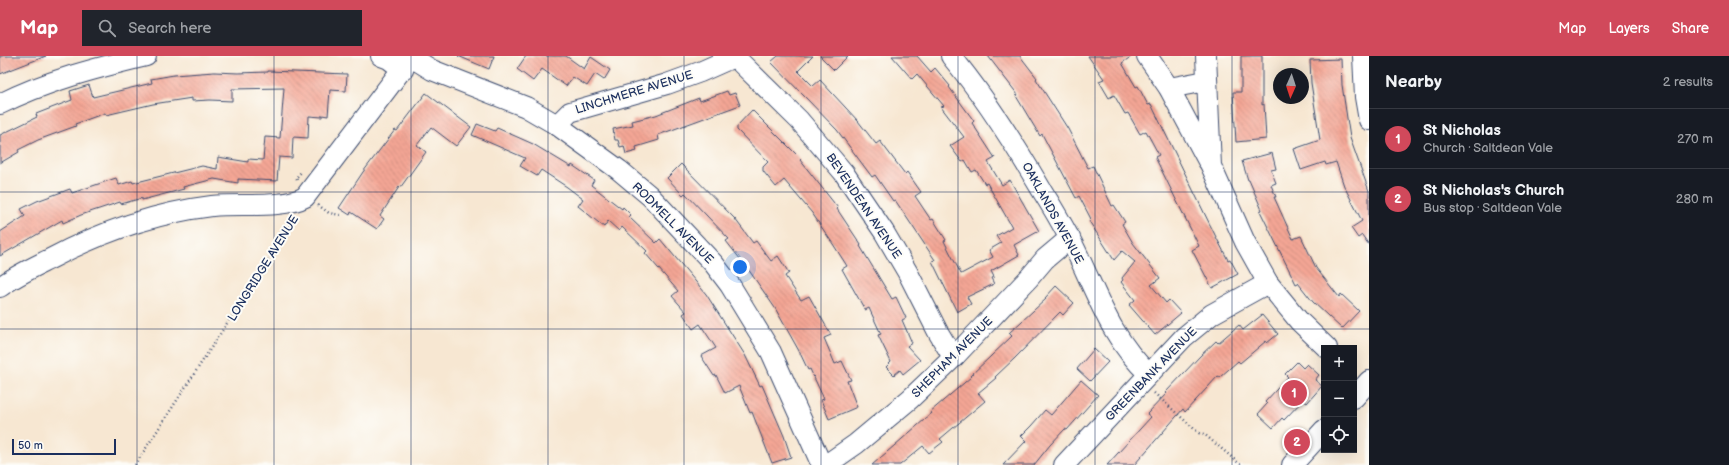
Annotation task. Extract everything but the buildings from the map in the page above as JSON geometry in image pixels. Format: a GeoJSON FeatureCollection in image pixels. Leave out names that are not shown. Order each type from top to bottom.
{"type":"FeatureCollection","features":[{"type":"Feature","properties":{"kind":"street"},"geometry":{"type":"LineString","coordinates":[[0,104],[58,80],[87,70],[146,56]]}},
{"type":"Feature","properties":{"kind":"street","name":"RODMELL AVENUE"},"geometry":{"type":"LineString","coordinates":[[382,56],[389,59],[409,61],[526,107],[557,125],[619,170],[650,196],[714,264],[730,285],[771,352],[819,459],[825,465]]}},
{"type":"Feature","properties":{"kind":"street","name":"LINCHMERE AVENUE"},"geometry":{"type":"LineString","coordinates":[[557,125],[570,112],[667,84],[700,72],[734,56]]}},
{"type":"Feature","properties":{"kind":"street","name":"BEVENDEAN AVENUE"},"geometry":{"type":"LineString","coordinates":[[734,56],[799,120],[844,173],[884,232],[908,273],[938,332],[950,352],[955,356]]}},
{"type":"Feature","properties":{"kind":"street","name":"OAKLANDS AVENUE"},"geometry":{"type":"LineString","coordinates":[[951,56],[985,100],[1008,134],[1070,238],[1111,326],[1146,378]]}},
{"type":"Feature","properties":{"kind":"street"},"geometry":{"type":"LineString","coordinates":[[1147,56],[1169,88],[1211,166],[1245,242],[1268,283],[1299,321],[1324,345]]}},
{"type":"Feature","properties":{"kind":"street"},"geometry":{"type":"LineString","coordinates":[[1206,56],[1211,166]]}},
{"type":"Feature","properties":{"kind":"street"},"geometry":{"type":"LineString","coordinates":[[1363,56],[1365,98],[1369,120]]}},
{"type":"Feature","properties":{"kind":"street"},"geometry":{"type":"LineString","coordinates":[[0,287],[72,247],[127,225],[167,214],[200,208],[293,202],[305,197],[409,61]]}},
{"type":"Feature","properties":{"kind":"street"},"geometry":{"type":"LineString","coordinates":[[1169,88],[1206,81]]}},
{"type":"Feature","properties":{"kind":"street","name":"SHEPHAM AVENUE"},"geometry":{"type":"LineString","coordinates":[[825,465],[856,444],[910,399],[955,356],[1045,259],[1070,238]]}},
{"type":"Feature","properties":{"kind":"street","name":"GREENBANK AVENUE"},"geometry":{"type":"LineString","coordinates":[[1064,465],[1184,336],[1229,304],[1268,283]]}},
{"type":"Feature","properties":{"kind":"street"},"geometry":{"type":"LineString","coordinates":[[1292,465],[1321,433]]}},
{"type":"Feature","properties":{"kind":"path"},"geometry":{"type":"LineString","coordinates":[[305,197],[329,213],[340,215]]}},
{"type":"Feature","properties":{"kind":"path","name":"LONGRIDGE AVENUE"},"geometry":{"type":"LineString","coordinates":[[135,465],[294,221],[305,197]]}},
{"type":"Feature","properties":{"kind":"path"},"geometry":{"type":"LineString","coordinates":[[1146,378],[1199,433],[1204,434],[1241,465]]}},
{"type":"Feature","properties":{"kind":"place","name":"St Nicholas"},"geometry":{"type":"Point","coordinates":[1294,393]}},
{"type":"Feature","properties":{"kind":"place","name":"St Nicholas's Church"},"geometry":{"type":"Point","coordinates":[1297,442]}}]}
